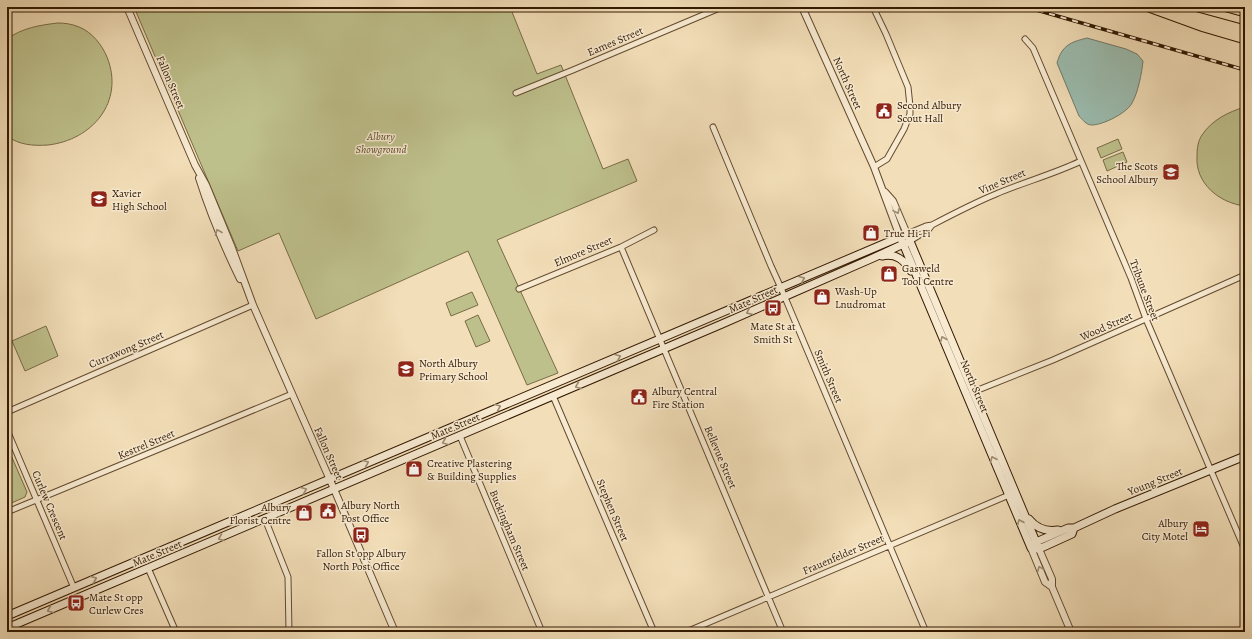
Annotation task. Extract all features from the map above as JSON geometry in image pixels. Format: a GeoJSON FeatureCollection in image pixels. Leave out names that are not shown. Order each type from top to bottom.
{"type":"FeatureCollection","features":[{"type":"Feature","properties":{"kind":"highway"},"geometry":{"type":"LineString","coordinates":[[1149,7],[1204,27],[1245,39]]}},
{"type":"Feature","properties":{"kind":"highway"},"geometry":{"type":"LineString","coordinates":[[1162,7],[1245,30]]}},
{"type":"Feature","properties":{"kind":"highway"},"geometry":{"type":"LineString","coordinates":[[1227,7],[1245,12]]}},
{"type":"Feature","properties":{"kind":"main road","name":"Mate Street"},"geometry":{"type":"LineString","coordinates":[[7,616],[538,390],[781,288],[905,239]]}},
{"type":"Feature","properties":{"kind":"main road","name":"Mate Street"},"geometry":{"type":"LineString","coordinates":[[7,628],[785,297],[874,258],[905,239]]}},
{"type":"Feature","properties":{"kind":"main road","name":"North Street"},"geometry":{"type":"LineString","coordinates":[[905,239],[922,290],[1031,548]]}},
{"type":"Feature","properties":{"kind":"main road","name":"North Street"},"geometry":{"type":"LineString","coordinates":[[905,239],[973,392],[1038,545]]}},
{"type":"Feature","properties":{"kind":"main road"},"geometry":{"type":"LineString","coordinates":[[874,258],[888,255],[901,259],[907,264],[922,290]]}},
{"type":"Feature","properties":{"kind":"main road","name":"Young Street"},"geometry":{"type":"LineString","coordinates":[[1031,548],[1071,528],[1115,509],[1245,456]]}},
{"type":"Feature","properties":{"kind":"main road"},"geometry":{"type":"LineString","coordinates":[[1023,510],[1032,522],[1043,529],[1052,531],[1071,528]]}},
{"type":"Feature","properties":{"kind":"street","name":"Fallon Street"},"geometry":{"type":"LineString","coordinates":[[127,7],[206,185],[232,248],[253,305]]}},
{"type":"Feature","properties":{"kind":"street","name":"Eames Street"},"geometry":{"type":"LineString","coordinates":[[516,93],[722,7]]}},
{"type":"Feature","properties":{"kind":"street","name":"North Street"},"geometry":{"type":"LineString","coordinates":[[802,7],[884,190],[887,205],[905,239]]}},
{"type":"Feature","properties":{"kind":"street"},"geometry":{"type":"LineString","coordinates":[[873,7],[908,87],[910,106],[910,114],[904,129],[887,159],[874,167]]}},
{"type":"Feature","properties":{"kind":"street","name":"Tribune Street"},"geometry":{"type":"LineString","coordinates":[[1025,39],[1033,48],[1131,278],[1146,319],[1210,471],[1245,550]]}},
{"type":"Feature","properties":{"kind":"street","name":"Smith Street"},"geometry":{"type":"LineString","coordinates":[[714,127],[771,266],[926,632]]}},
{"type":"Feature","properties":{"kind":"street","name":"Vine Street"},"geometry":{"type":"LineString","coordinates":[[905,239],[929,229],[932,225],[994,195],[1035,178],[1058,172],[1081,161]]}},
{"type":"Feature","properties":{"kind":"street","name":"Fallon Street"},"geometry":{"type":"LineString","coordinates":[[196,165],[207,204],[226,251],[253,305],[330,479],[395,632]]}},
{"type":"Feature","properties":{"kind":"street","name":"Elmore Street"},"geometry":{"type":"LineString","coordinates":[[519,288],[621,247],[654,230]]}},
{"type":"Feature","properties":{"kind":"street","name":"Bellevue Street"},"geometry":{"type":"LineString","coordinates":[[621,247],[783,632]]}},
{"type":"Feature","properties":{"kind":"street"},"geometry":{"type":"LineString","coordinates":[[226,251],[232,248]]}},
{"type":"Feature","properties":{"kind":"street","name":"Wood Street"},"geometry":{"type":"LineString","coordinates":[[973,392],[1052,360],[1245,275]]}},
{"type":"Feature","properties":{"kind":"street","name":"Currawong Street"},"geometry":{"type":"LineString","coordinates":[[7,412],[16,406],[253,305]]}},
{"type":"Feature","properties":{"kind":"street","name":"Kestrel Street"},"geometry":{"type":"LineString","coordinates":[[7,512],[292,394]]}},
{"type":"Feature","properties":{"kind":"street","name":"Stephen Street"},"geometry":{"type":"LineString","coordinates":[[553,396],[654,632]]}},
{"type":"Feature","properties":{"kind":"street","name":"Curlew Crescent"},"geometry":{"type":"LineString","coordinates":[[7,430],[74,588]]}},
{"type":"Feature","properties":{"kind":"street","name":"Buckingham Street"},"geometry":{"type":"LineString","coordinates":[[460,436],[542,632]]}},
{"type":"Feature","properties":{"kind":"street","name":"Frauenfelder Street"},"geometry":{"type":"LineString","coordinates":[[686,632],[1008,495]]}},
{"type":"Feature","properties":{"kind":"street"},"geometry":{"type":"LineString","coordinates":[[265,519],[288,577],[289,632]]}},
{"type":"Feature","properties":{"kind":"street","name":"North Street"},"geometry":{"type":"LineString","coordinates":[[1038,545],[1052,579],[1052,587],[1071,632]]}},
{"type":"Feature","properties":{"kind":"street","name":"North Street"},"geometry":{"type":"LineString","coordinates":[[1031,548],[1046,582],[1052,587]]}},
{"type":"Feature","properties":{"kind":"street"},"geometry":{"type":"LineString","coordinates":[[148,568],[176,632]]}},
{"type":"Feature","properties":{"kind":"green space","name":"Albury Showground"},"geometry":{"type":"Polygon","coordinates":[[[134,7],[510,7],[537,74],[561,65],[603,169],[628,159],[637,181],[497,240],[558,373],[527,385],[468,251],[316,319],[279,233],[238,251],[134,7]]]}},
{"type":"Feature","properties":{"kind":"green space"},"geometry":{"type":"Polygon","coordinates":[[[58,23],[71,24],[84,29],[96,39],[102,48],[107,57],[111,73],[112,89],[108,103],[101,116],[91,127],[64,142],[48,145],[21,143],[7,136],[7,39],[19,32],[31,28],[58,23]]]}},
{"type":"Feature","properties":{"kind":"green space"},"geometry":{"type":"Polygon","coordinates":[[[1245,107],[1245,206],[1226,201],[1210,190],[1200,175],[1197,166],[1197,156],[1200,140],[1206,130],[1227,114],[1245,107]]]}},
{"type":"Feature","properties":{"kind":"green space"},"geometry":{"type":"Polygon","coordinates":[[[1118,139],[1122,149],[1101,158],[1097,148],[1118,139]]]}},
{"type":"Feature","properties":{"kind":"green space"},"geometry":{"type":"Polygon","coordinates":[[[1123,152],[1127,162],[1107,171],[1103,160],[1123,152]]]}},
{"type":"Feature","properties":{"kind":"green space"},"geometry":{"type":"Polygon","coordinates":[[[472,292],[478,305],[451,316],[446,303],[472,292]]]}},
{"type":"Feature","properties":{"kind":"green space"},"geometry":{"type":"Polygon","coordinates":[[[478,315],[490,341],[476,347],[465,321],[478,315]]]}},
{"type":"Feature","properties":{"kind":"green space"},"geometry":{"type":"Polygon","coordinates":[[[46,326],[58,356],[25,371],[12,341],[46,326]]]}},
{"type":"Feature","properties":{"kind":"green space"},"geometry":{"type":"Polygon","coordinates":[[[7,446],[27,492],[25,497],[7,505],[7,446]]]}},
{"type":"Feature","properties":{"kind":"shaded area"},"geometry":{"type":"Polygon","coordinates":[[[1087,38],[1126,49],[1137,54],[1143,61],[1138,88],[1129,107],[1114,118],[1092,125],[1086,123],[1079,116],[1057,63],[1064,48],[1076,41],[1087,38]]]}},
{"type":"Feature","properties":{"kind":"railway"},"geometry":{"type":"LineString","coordinates":[[1026,7],[1245,70]]}},
{"type":"Feature","properties":{"kind":"place","name":"Second Albury Scout Hall"},"geometry":{"type":"Point","coordinates":[884,111]}},
{"type":"Feature","properties":{"kind":"place","name":"The Scots School Albury"},"geometry":{"type":"Point","coordinates":[1171,172]}},
{"type":"Feature","properties":{"kind":"place","name":"Xavier High School"},"geometry":{"type":"Point","coordinates":[99,199]}},
{"type":"Feature","properties":{"kind":"place","name":"True Hi-Fi"},"geometry":{"type":"Point","coordinates":[871,233]}},
{"type":"Feature","properties":{"kind":"place","name":"Gasweld Tool Centre"},"geometry":{"type":"Point","coordinates":[889,274]}},
{"type":"Feature","properties":{"kind":"place","name":"Wash-Up Lnudromat"},"geometry":{"type":"Point","coordinates":[822,297]}},
{"type":"Feature","properties":{"kind":"place","name":"Mate St at Smith St"},"geometry":{"type":"Point","coordinates":[773,308]}},
{"type":"Feature","properties":{"kind":"place","name":"North Albury Primary School"},"geometry":{"type":"Point","coordinates":[406,369]}},
{"type":"Feature","properties":{"kind":"place","name":"Albury Central Fire Station"},"geometry":{"type":"Point","coordinates":[639,397]}},
{"type":"Feature","properties":{"kind":"place","name":"Creative Plastering & Building Supplies"},"geometry":{"type":"Point","coordinates":[414,469]}},
{"type":"Feature","properties":{"kind":"place","name":"Albury North Post Office"},"geometry":{"type":"Point","coordinates":[328,511]}},
{"type":"Feature","properties":{"kind":"place","name":"Albury Florist Centre"},"geometry":{"type":"Point","coordinates":[304,513]}},
{"type":"Feature","properties":{"kind":"place","name":"Albury City Motel"},"geometry":{"type":"Point","coordinates":[1201,529]}},
{"type":"Feature","properties":{"kind":"place","name":"Fallon St opp Albury North Post Office"},"geometry":{"type":"Point","coordinates":[361,535]}},
{"type":"Feature","properties":{"kind":"place","name":"Mate St opp Curlew Cres"},"geometry":{"type":"Point","coordinates":[76,603]}}]}
